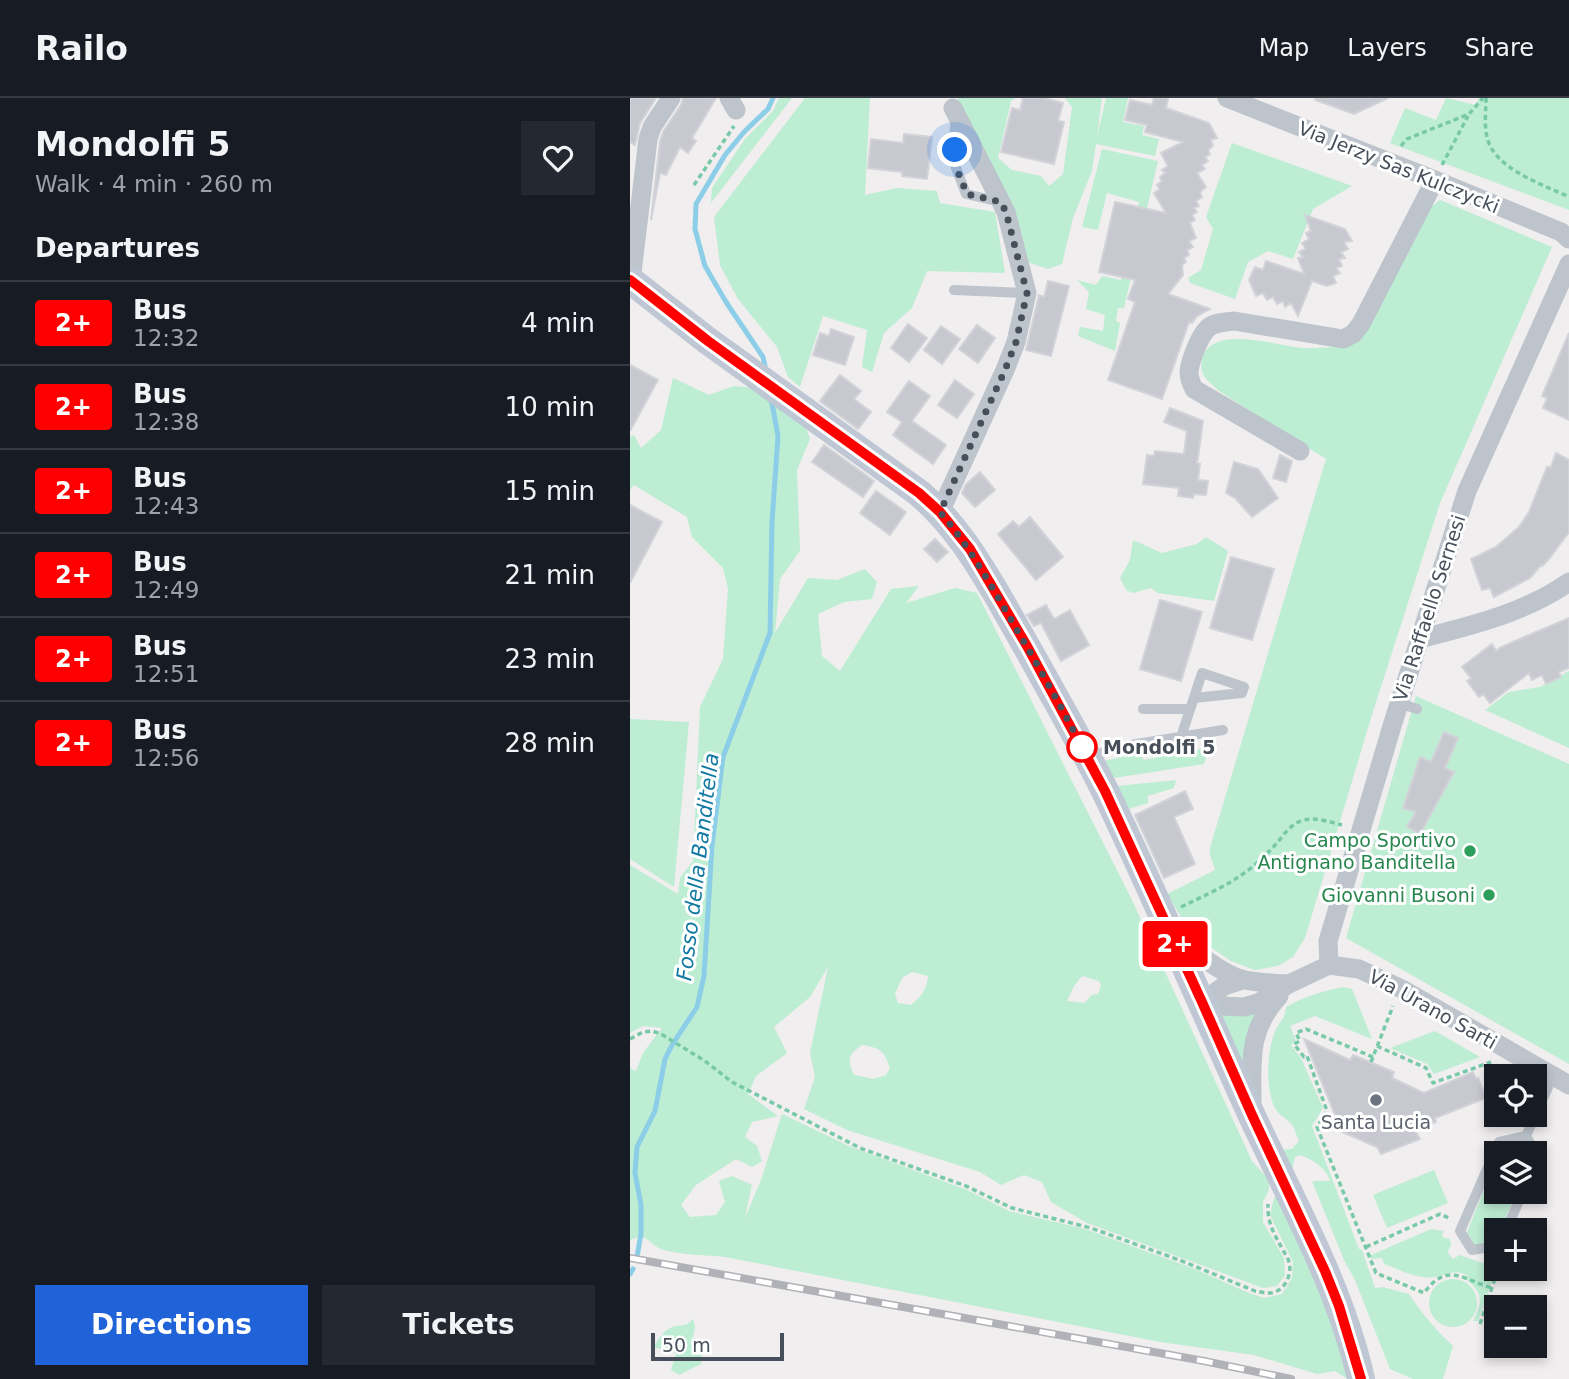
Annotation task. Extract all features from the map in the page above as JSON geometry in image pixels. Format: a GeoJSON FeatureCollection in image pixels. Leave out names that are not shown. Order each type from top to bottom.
{"type":"FeatureCollection","features":[{"type":"Feature","properties":{"kind":"main road"},"geometry":{"type":"LineString","coordinates":[[633,283],[708,341],[919,493],[940,512],[974,556],[1089,760],[1169,917],[1202,1002],[1325,1271],[1359,1370]]}},
{"type":"Feature","properties":{"kind":"street"},"geometry":{"type":"LineString","coordinates":[[633,283],[648,139],[652,127],[671,98]]}},
{"type":"Feature","properties":{"kind":"street","name":"Via Jerzy Sas Kulczycki"},"geometry":{"type":"LineString","coordinates":[[1227,98],[1435,180],[1561,232],[1569,239]]}},
{"type":"Feature","properties":{"kind":"street"},"geometry":{"type":"LineString","coordinates":[[940,512],[1005,370],[1016,342],[1027,293],[1006,212],[955,112]]}},
{"type":"Feature","properties":{"kind":"street"},"geometry":{"type":"LineString","coordinates":[[1300,450],[1194,389],[1189,370],[1196,348],[1208,328],[1219,322],[1234,321],[1343,339],[1353,334],[1362,324],[1435,180]]}},
{"type":"Feature","properties":{"kind":"street","name":"Via Raffaello Sernesi"},"geometry":{"type":"LineString","coordinates":[[1329,965],[1328,941],[1408,706],[1419,639],[1467,491],[1569,264]]}},
{"type":"Feature","properties":{"kind":"street"},"geometry":{"type":"LineString","coordinates":[[1419,639],[1528,605],[1569,582]]}},
{"type":"Feature","properties":{"kind":"street"},"geometry":{"type":"LineString","coordinates":[[1169,917],[1186,944],[1224,971],[1242,980],[1289,984]]}},
{"type":"Feature","properties":{"kind":"street"},"geometry":{"type":"LineString","coordinates":[[1202,1002],[1244,1007],[1258,1003],[1289,984],[1329,965]]}},
{"type":"Feature","properties":{"kind":"street","name":"Via Urano Sarti"},"geometry":{"type":"LineString","coordinates":[[1329,965],[1359,970],[1379,977],[1561,1080]]}},
{"type":"Feature","properties":{"kind":"street"},"geometry":{"type":"LineString","coordinates":[[1202,1002],[1223,986],[1242,980]]}},
{"type":"Feature","properties":{"kind":"street"},"geometry":{"type":"LineString","coordinates":[[1252,1115],[1252,1061],[1257,1030],[1269,1006],[1289,984]]}},
{"type":"Feature","properties":{"kind":"lane"},"geometry":{"type":"LineString","coordinates":[[955,112],[955,165],[967,194],[1001,202]]}},
{"type":"Feature","properties":{"kind":"lane"},"geometry":{"type":"LineString","coordinates":[[954,290],[1027,293]]}},
{"type":"Feature","properties":{"kind":"lane"},"geometry":{"type":"LineString","coordinates":[[1181,737],[1202,673],[1244,687],[1242,693],[1194,698]]}},
{"type":"Feature","properties":{"kind":"lane"},"geometry":{"type":"LineString","coordinates":[[1143,709],[1190,709]]}},
{"type":"Feature","properties":{"kind":"lane"},"geometry":{"type":"LineString","coordinates":[[1089,760],[1112,748],[1223,730]]}},
{"type":"Feature","properties":{"kind":"lane"},"geometry":{"type":"LineString","coordinates":[[1484,1248],[1472,1250],[1460,1231],[1499,1142],[1526,1136],[1561,1080]]}},
{"type":"Feature","properties":{"kind":"lane"},"geometry":{"type":"LineString","coordinates":[[1526,1136],[1529,1141]]}},
{"type":"Feature","properties":{"kind":"path"},"geometry":{"type":"LineString","coordinates":[[1435,180],[1469,114],[1484,98]]}},
{"type":"Feature","properties":{"kind":"path"},"geometry":{"type":"LineString","coordinates":[[1484,98],[1486,135],[1491,150],[1508,167],[1569,197]]}},
{"type":"Feature","properties":{"kind":"path"},"geometry":{"type":"LineString","coordinates":[[694,185],[734,127],[732,104]]}},
{"type":"Feature","properties":{"kind":"path"},"geometry":{"type":"LineString","coordinates":[[1390,162],[1406,139],[1469,114]]}},
{"type":"Feature","properties":{"kind":"path"},"geometry":{"type":"LineString","coordinates":[[1169,917],[1252,869],[1287,829],[1303,820],[1324,820],[1342,825]]}},
{"type":"Feature","properties":{"kind":"path"},"geometry":{"type":"LineString","coordinates":[[1395,1002],[1372,1060],[1306,1029],[1296,1032],[1300,1041],[1294,1044],[1304,1057],[1307,1056],[1327,1111],[1317,1127],[1376,1273],[1424,1293],[1437,1279],[1458,1275],[1492,1289]]}},
{"type":"Feature","properties":{"kind":"path"},"geometry":{"type":"LineString","coordinates":[[630,1039],[643,1032],[661,1034],[733,1082],[860,1148],[966,1186],[1012,1208],[1091,1228],[1255,1291],[1277,1291],[1289,1275],[1289,1262],[1267,1216],[1268,1202],[1283,1181]]}},
{"type":"Feature","properties":{"kind":"path"},"geometry":{"type":"LineString","coordinates":[[1377,1046],[1426,1068],[1433,1083],[1493,1061]]}},
{"type":"Feature","properties":{"kind":"path"},"geometry":{"type":"LineString","coordinates":[[1365,1247],[1440,1214],[1463,1225]]}},
{"type":"Feature","properties":{"kind":"path"},"geometry":{"type":"LineString","coordinates":[[1480,1324],[1494,1281]]}},
{"type":"Feature","properties":{"kind":"green space"},"geometry":{"type":"Polygon","coordinates":[[[779,98],[792,98],[711,203],[712,188],[745,139],[773,111],[779,98]]]}},
{"type":"Feature","properties":{"kind":"green space"},"geometry":{"type":"Polygon","coordinates":[[[805,98],[870,98],[865,195],[897,188],[937,191],[940,203],[995,212],[1005,273],[927,271],[912,308],[884,333],[872,372],[862,367],[867,330],[823,316],[800,387],[788,377],[777,347],[738,299],[720,265],[714,217],[805,98]]]}},
{"type":"Feature","properties":{"kind":"green space"},"geometry":{"type":"Polygon","coordinates":[[[958,98],[1015,98],[1011,101],[998,158],[1012,170],[1041,176],[1049,186],[1063,174],[1072,107],[1065,98],[1102,98],[1097,137],[1106,98],[1128,98],[1123,122],[1144,126],[1142,135],[1159,139],[1155,156],[1096,144],[1092,171],[1073,218],[1062,264],[1048,269],[1024,261],[958,98]]]}},
{"type":"Feature","properties":{"kind":"green space"},"geometry":{"type":"Polygon","coordinates":[[[1446,98],[1476,105],[1479,98],[1569,98],[1569,210],[1390,143],[1405,108],[1436,120],[1446,98]]]}},
{"type":"Feature","properties":{"kind":"green space"},"geometry":{"type":"Polygon","coordinates":[[[1232,143],[1352,186],[1313,209],[1293,259],[1268,251],[1248,262],[1235,299],[1190,283],[1188,278],[1201,270],[1213,229],[1206,217],[1232,143]]]}},
{"type":"Feature","properties":{"kind":"green space"},"geometry":{"type":"Polygon","coordinates":[[[1102,149],[1158,161],[1124,308],[1118,308],[1116,321],[1120,323],[1115,351],[1078,336],[1080,327],[1103,331],[1105,315],[1086,309],[1089,292],[1077,280],[1096,285],[1102,276],[1121,280],[1139,202],[1107,193],[1098,230],[1082,227],[1102,149]]]}},
{"type":"Feature","properties":{"kind":"green space"},"geometry":{"type":"Polygon","coordinates":[[[1440,200],[1552,247],[1440,503],[1371,718],[1305,938],[1293,957],[1278,966],[1255,970],[1231,961],[1196,937],[1167,894],[1215,870],[1210,848],[1326,459],[1219,391],[1203,374],[1202,360],[1208,349],[1217,342],[1231,339],[1302,348],[1336,347],[1426,211],[1440,200]]]}},
{"type":"Feature","properties":{"kind":"green space"},"geometry":{"type":"Polygon","coordinates":[[[673,378],[709,395],[734,386],[753,388],[804,422],[810,439],[797,470],[800,551],[780,579],[775,633],[808,578],[837,580],[865,569],[877,582],[872,599],[844,602],[818,614],[822,656],[840,671],[891,589],[919,586],[906,603],[955,588],[977,593],[1132,900],[1252,1161],[1269,1180],[1269,1190],[1263,1202],[1263,1222],[1284,1258],[1285,1275],[1277,1286],[1263,1288],[1087,1223],[1051,1202],[1042,1182],[1024,1175],[1001,1185],[980,1172],[847,1130],[804,1109],[815,1077],[810,1053],[828,967],[810,997],[774,1027],[787,1053],[756,1076],[748,1094],[778,1116],[752,1122],[745,1137],[757,1146],[762,1161],[752,1167],[736,1159],[696,1185],[681,1205],[690,1217],[716,1215],[725,1202],[719,1181],[732,1176],[752,1185],[745,1218],[761,1180],[782,1114],[849,1146],[967,1190],[1009,1211],[1085,1229],[1195,1269],[1264,1298],[1282,1294],[1292,1278],[1293,1262],[1270,1215],[1274,1198],[1279,1194],[1332,1310],[1348,1379],[1335,1371],[1317,1374],[1254,1355],[1160,1342],[725,1257],[672,1252],[641,1237],[630,1240],[630,1068],[636,1071],[643,1053],[662,1028],[643,1026],[630,1033],[630,865],[678,894],[680,878],[693,861],[700,707],[723,659],[728,589],[723,568],[692,537],[687,517],[634,485],[630,490],[630,437],[634,435],[641,448],[661,430],[673,378]],[[912,972],[902,978],[895,994],[898,1003],[911,1005],[925,989],[928,976],[912,972]],[[1082,976],[1067,1001],[1084,1003],[1092,995],[1098,994],[1101,986],[1099,981],[1082,976]],[[862,1045],[850,1058],[854,1075],[874,1079],[886,1075],[890,1068],[886,1057],[880,1051],[862,1045]]]}},
{"type":"Feature","properties":{"kind":"green space"},"geometry":{"type":"Polygon","coordinates":[[[1206,537],[1228,551],[1214,601],[1158,593],[1151,588],[1133,593],[1126,590],[1120,578],[1130,560],[1133,540],[1162,553],[1197,544],[1206,537]]]}},
{"type":"Feature","properties":{"kind":"green space"},"geometry":{"type":"Polygon","coordinates":[[[1569,671],[1569,748],[1485,710],[1509,692],[1540,687],[1569,671]]]}},
{"type":"Feature","properties":{"kind":"green space","name":"Campo Sportivo Antignano Banditella"},"geometry":{"type":"Polygon","coordinates":[[[1416,696],[1569,764],[1569,1064],[1346,938],[1416,696]]]}},
{"type":"Feature","properties":{"kind":"green space"},"geometry":{"type":"Polygon","coordinates":[[[630,719],[689,722],[674,887],[630,859],[630,719]]]}},
{"type":"Feature","properties":{"kind":"green space"},"geometry":{"type":"Polygon","coordinates":[[[1209,747],[1204,764],[1114,778],[1104,761],[1139,753],[1144,760],[1209,747]]]}},
{"type":"Feature","properties":{"kind":"green space"},"geometry":{"type":"Polygon","coordinates":[[[1176,780],[1174,788],[1148,796],[1148,803],[1125,810],[1117,786],[1176,780]]]}},
{"type":"Feature","properties":{"kind":"green space"},"geometry":{"type":"Polygon","coordinates":[[[1344,987],[1352,989],[1372,1039],[1315,1016],[1290,1026],[1296,1041],[1291,1045],[1301,1058],[1323,1108],[1312,1126],[1375,1288],[1383,1287],[1409,1294],[1453,1346],[1443,1379],[1413,1379],[1390,1369],[1312,1181],[1330,1181],[1326,1172],[1299,1155],[1295,1157],[1291,1174],[1280,1150],[1292,1149],[1299,1141],[1293,1126],[1276,1110],[1270,1093],[1269,1057],[1275,1031],[1286,1007],[1314,994],[1344,987]]]}},
{"type":"Feature","properties":{"kind":"green space"},"geometry":{"type":"Polygon","coordinates":[[[1259,1011],[1246,1071],[1220,1014],[1259,1011]]]}},
{"type":"Feature","properties":{"kind":"green space"},"geometry":{"type":"Polygon","coordinates":[[[1435,1031],[1480,1057],[1434,1074],[1427,1064],[1390,1048],[1435,1031]]]}},
{"type":"Feature","properties":{"kind":"green space"},"geometry":{"type":"Polygon","coordinates":[[[1434,1170],[1448,1203],[1387,1228],[1373,1195],[1434,1170]]]}},
{"type":"Feature","properties":{"kind":"green space"},"geometry":{"type":"Polygon","coordinates":[[[1484,1190],[1484,1204],[1512,1204],[1505,1218],[1484,1218],[1484,1245],[1474,1244],[1467,1232],[1484,1190]]]}},
{"type":"Feature","properties":{"kind":"green space"},"geometry":{"type":"Polygon","coordinates":[[[1431,1229],[1444,1231],[1444,1238],[1450,1239],[1448,1253],[1453,1259],[1460,1255],[1484,1263],[1484,1281],[1492,1281],[1487,1295],[1484,1295],[1478,1321],[1473,1321],[1480,1298],[1476,1289],[1466,1279],[1468,1276],[1455,1272],[1422,1277],[1384,1264],[1382,1258],[1371,1259],[1369,1256],[1431,1229]]]}},
{"type":"Feature","properties":{"kind":"green space"},"geometry":{"type":"Polygon","coordinates":[[[1453,1279],[1470,1286],[1477,1303],[1470,1320],[1453,1327],[1436,1320],[1429,1303],[1436,1286],[1453,1279]]]}},
{"type":"Feature","properties":{"kind":"green space"},"geometry":{"type":"Polygon","coordinates":[[[693,1319],[693,1338],[704,1344],[701,1364],[679,1375],[671,1370],[676,1353],[653,1347],[667,1330],[687,1324],[693,1319]]]}},
{"type":"Feature","properties":{"kind":"building"},"geometry":{"type":"Polygon","coordinates":[[[630,98],[656,98],[640,123],[635,145],[630,142],[630,98]]]}},
{"type":"Feature","properties":{"kind":"building"},"geometry":{"type":"Polygon","coordinates":[[[683,98],[716,98],[692,138],[696,141],[688,153],[680,147],[666,175],[660,173],[651,220],[660,142],[683,98]]]}},
{"type":"Feature","properties":{"kind":"building"},"geometry":{"type":"Polygon","coordinates":[[[1023,98],[1043,98],[1063,103],[1058,121],[1064,122],[1054,164],[1001,152],[1012,108],[1020,110],[1023,98]]]}},
{"type":"Feature","properties":{"kind":"building"},"geometry":{"type":"Polygon","coordinates":[[[1154,98],[1168,98],[1166,108],[1209,123],[1217,138],[1211,140],[1213,146],[1208,150],[1210,154],[1205,157],[1208,161],[1202,165],[1205,169],[1197,173],[1206,187],[1200,192],[1202,197],[1196,201],[1199,206],[1194,208],[1197,212],[1192,215],[1195,220],[1190,223],[1196,238],[1189,241],[1193,247],[1187,250],[1189,255],[1184,258],[1186,262],[1182,265],[1183,275],[1168,294],[1210,309],[1197,316],[1192,323],[1189,322],[1162,399],[1108,380],[1135,302],[1128,299],[1135,280],[1099,272],[1115,202],[1166,213],[1154,193],[1160,189],[1157,185],[1165,173],[1162,170],[1168,166],[1161,153],[1183,142],[1145,132],[1147,125],[1125,120],[1130,100],[1152,105],[1154,98]]]}},
{"type":"Feature","properties":{"kind":"building"},"geometry":{"type":"Polygon","coordinates":[[[1388,98],[1354,114],[1315,100],[1388,98]]]}},
{"type":"Feature","properties":{"kind":"building"},"geometry":{"type":"Polygon","coordinates":[[[904,134],[932,137],[927,179],[902,176],[902,172],[868,168],[871,139],[903,143],[904,134]]]}},
{"type":"Feature","properties":{"kind":"building"},"geometry":{"type":"Polygon","coordinates":[[[1305,215],[1345,229],[1352,241],[1344,242],[1348,249],[1341,252],[1345,258],[1339,259],[1342,266],[1336,268],[1340,273],[1333,276],[1336,283],[1327,286],[1312,281],[1298,316],[1291,303],[1285,307],[1283,301],[1277,304],[1273,297],[1267,300],[1263,293],[1256,296],[1249,280],[1255,267],[1263,270],[1266,261],[1304,274],[1298,258],[1303,257],[1299,252],[1306,249],[1302,243],[1309,239],[1306,233],[1311,231],[1305,215]]]}},
{"type":"Feature","properties":{"kind":"building"},"geometry":{"type":"Polygon","coordinates":[[[1048,281],[1069,286],[1051,356],[1026,350],[1039,295],[1044,297],[1048,281]]]}},
{"type":"Feature","properties":{"kind":"building"},"geometry":{"type":"Polygon","coordinates":[[[908,324],[927,338],[909,362],[891,348],[908,324]]]}},
{"type":"Feature","properties":{"kind":"building"},"geometry":{"type":"Polygon","coordinates":[[[977,325],[995,338],[978,363],[959,349],[977,325]]]}},
{"type":"Feature","properties":{"kind":"building"},"geometry":{"type":"Polygon","coordinates":[[[941,326],[960,339],[942,364],[924,350],[941,326]]]}},
{"type":"Feature","properties":{"kind":"building"},"geometry":{"type":"Polygon","coordinates":[[[831,329],[854,337],[845,365],[813,355],[820,333],[829,336],[831,329]]]}},
{"type":"Feature","properties":{"kind":"building"},"geometry":{"type":"Polygon","coordinates":[[[1569,333],[1569,420],[1543,408],[1547,398],[1542,396],[1569,333]]]}},
{"type":"Feature","properties":{"kind":"building"},"geometry":{"type":"Polygon","coordinates":[[[630,365],[658,380],[630,431],[630,365]]]}},
{"type":"Feature","properties":{"kind":"building"},"geometry":{"type":"Polygon","coordinates":[[[840,375],[861,391],[854,399],[871,412],[858,429],[820,401],[840,375]]]}},
{"type":"Feature","properties":{"kind":"building"},"geometry":{"type":"Polygon","coordinates":[[[955,380],[974,394],[957,418],[938,405],[955,380]]]}},
{"type":"Feature","properties":{"kind":"building"},"geometry":{"type":"Polygon","coordinates":[[[909,381],[930,396],[912,421],[946,445],[933,464],[893,435],[902,422],[887,412],[909,381]]]}},
{"type":"Feature","properties":{"kind":"building"},"geometry":{"type":"Polygon","coordinates":[[[1170,408],[1203,421],[1197,464],[1200,464],[1198,480],[1208,481],[1206,495],[1194,494],[1193,498],[1178,496],[1179,488],[1143,484],[1147,455],[1154,456],[1155,451],[1184,454],[1187,431],[1164,422],[1170,408]]]}},
{"type":"Feature","properties":{"kind":"building"},"geometry":{"type":"Polygon","coordinates":[[[824,445],[874,481],[863,497],[812,462],[824,445]]]}},
{"type":"Feature","properties":{"kind":"building"},"geometry":{"type":"Polygon","coordinates":[[[1556,453],[1569,460],[1569,532],[1549,559],[1530,578],[1494,597],[1490,588],[1482,590],[1471,559],[1496,547],[1519,527],[1529,512],[1547,467],[1551,467],[1556,453]]]}},
{"type":"Feature","properties":{"kind":"building"},"geometry":{"type":"Polygon","coordinates":[[[1280,455],[1292,461],[1286,482],[1273,478],[1280,455]]]}},
{"type":"Feature","properties":{"kind":"building"},"geometry":{"type":"Polygon","coordinates":[[[1234,462],[1258,469],[1278,498],[1252,517],[1235,498],[1226,493],[1234,462]]]}},
{"type":"Feature","properties":{"kind":"building"},"geometry":{"type":"Polygon","coordinates":[[[980,472],[995,490],[975,507],[962,493],[966,484],[980,472]]]}},
{"type":"Feature","properties":{"kind":"building"},"geometry":{"type":"Polygon","coordinates":[[[876,491],[906,512],[890,535],[860,513],[876,491]]]}},
{"type":"Feature","properties":{"kind":"building"},"geometry":{"type":"Polygon","coordinates":[[[630,505],[662,522],[630,583],[630,505]]]}},
{"type":"Feature","properties":{"kind":"building"},"geometry":{"type":"Polygon","coordinates":[[[1030,517],[1063,557],[1036,580],[998,534],[1013,521],[1019,527],[1030,517]]]}},
{"type":"Feature","properties":{"kind":"building"},"geometry":{"type":"Polygon","coordinates":[[[935,539],[948,552],[937,562],[924,549],[935,539]]]}},
{"type":"Feature","properties":{"kind":"building"},"geometry":{"type":"Polygon","coordinates":[[[1231,557],[1274,569],[1252,640],[1210,628],[1231,557]]]}},
{"type":"Feature","properties":{"kind":"building"},"geometry":{"type":"Polygon","coordinates":[[[1160,600],[1202,612],[1181,681],[1140,669],[1160,600]]]}},
{"type":"Feature","properties":{"kind":"building"},"geometry":{"type":"Polygon","coordinates":[[[1046,605],[1054,619],[1070,610],[1089,645],[1061,661],[1041,623],[1034,626],[1027,615],[1046,605]]]}},
{"type":"Feature","properties":{"kind":"building"},"geometry":{"type":"Polygon","coordinates":[[[1569,618],[1569,668],[1559,672],[1561,677],[1546,684],[1542,675],[1532,680],[1529,673],[1490,703],[1483,694],[1479,697],[1467,681],[1471,678],[1462,667],[1492,644],[1496,651],[1569,618]]]}},
{"type":"Feature","properties":{"kind":"building"},"geometry":{"type":"Polygon","coordinates":[[[1444,732],[1458,738],[1445,768],[1454,772],[1420,834],[1407,827],[1416,812],[1403,808],[1420,757],[1431,762],[1444,732]]]}},
{"type":"Feature","properties":{"kind":"building"},"geometry":{"type":"Polygon","coordinates":[[[1185,791],[1193,809],[1174,817],[1195,864],[1164,878],[1135,815],[1185,791]]]}},
{"type":"Feature","properties":{"kind":"building","name":"Santa Lucia"},"geometry":{"type":"Polygon","coordinates":[[[1304,1039],[1350,1060],[1353,1055],[1394,1072],[1392,1078],[1424,1093],[1473,1072],[1484,1093],[1484,1099],[1435,1118],[1436,1122],[1415,1131],[1420,1139],[1381,1154],[1377,1147],[1342,1132],[1304,1039]]]}},
{"type":"Feature","properties":{"kind":"waterway","name":"Fosso della Banditella"},"geometry":{"type":"LineString","coordinates":[[766,371],[763,357],[705,266],[695,229],[696,204],[725,155],[768,109],[773,98]]}},
{"type":"Feature","properties":{"kind":"waterway","name":"Fosso della Banditella"},"geometry":{"type":"LineString","coordinates":[[637,1257],[641,1234],[641,1205],[635,1173],[637,1147],[655,1111],[665,1059],[697,1007],[704,976],[712,846],[723,757],[770,633],[772,522],[778,436],[771,398]]}},
{"type":"Feature","properties":{"kind":"waterway","name":"Fosso della Banditella"},"geometry":{"type":"LineString","coordinates":[[630,1274],[633,1269]]}},
{"type":"Feature","properties":{"kind":"railway"},"geometry":{"type":"LineString","coordinates":[[630,1258],[1291,1379]]}},
{"type":"Feature","properties":{"kind":"bus line","name":"2+"},"geometry":{"type":"LineString","coordinates":[[630,280],[708,341],[919,493],[940,512],[970,549],[1027,646],[1105,791],[1325,1271],[1339,1306],[1361,1379]]}},
{"type":"Feature","properties":{"kind":"place","name":"Mondolfi 5"},"geometry":{"type":"Point","coordinates":[1082,747]}},
{"type":"Feature","properties":{"kind":"place","name":"Campo Sportivo Antignano Banditella"},"geometry":{"type":"Point","coordinates":[1470,851]}},
{"type":"Feature","properties":{"kind":"place","name":"Giovanni Busoni"},"geometry":{"type":"Point","coordinates":[1489,895]}},
{"type":"Feature","properties":{"kind":"place","name":"Santa Lucia"},"geometry":{"type":"Point","coordinates":[1376,1100]}},
{"type":"Feature","properties":{"kind":"route"},"geometry":{"type":"LineString","coordinates":[[955,150],[955,165],[967,194],[1001,202],[1027,293],[1016,342],[1005,370],[940,512],[974,556],[1083,749],[1082,747]]}}]}
